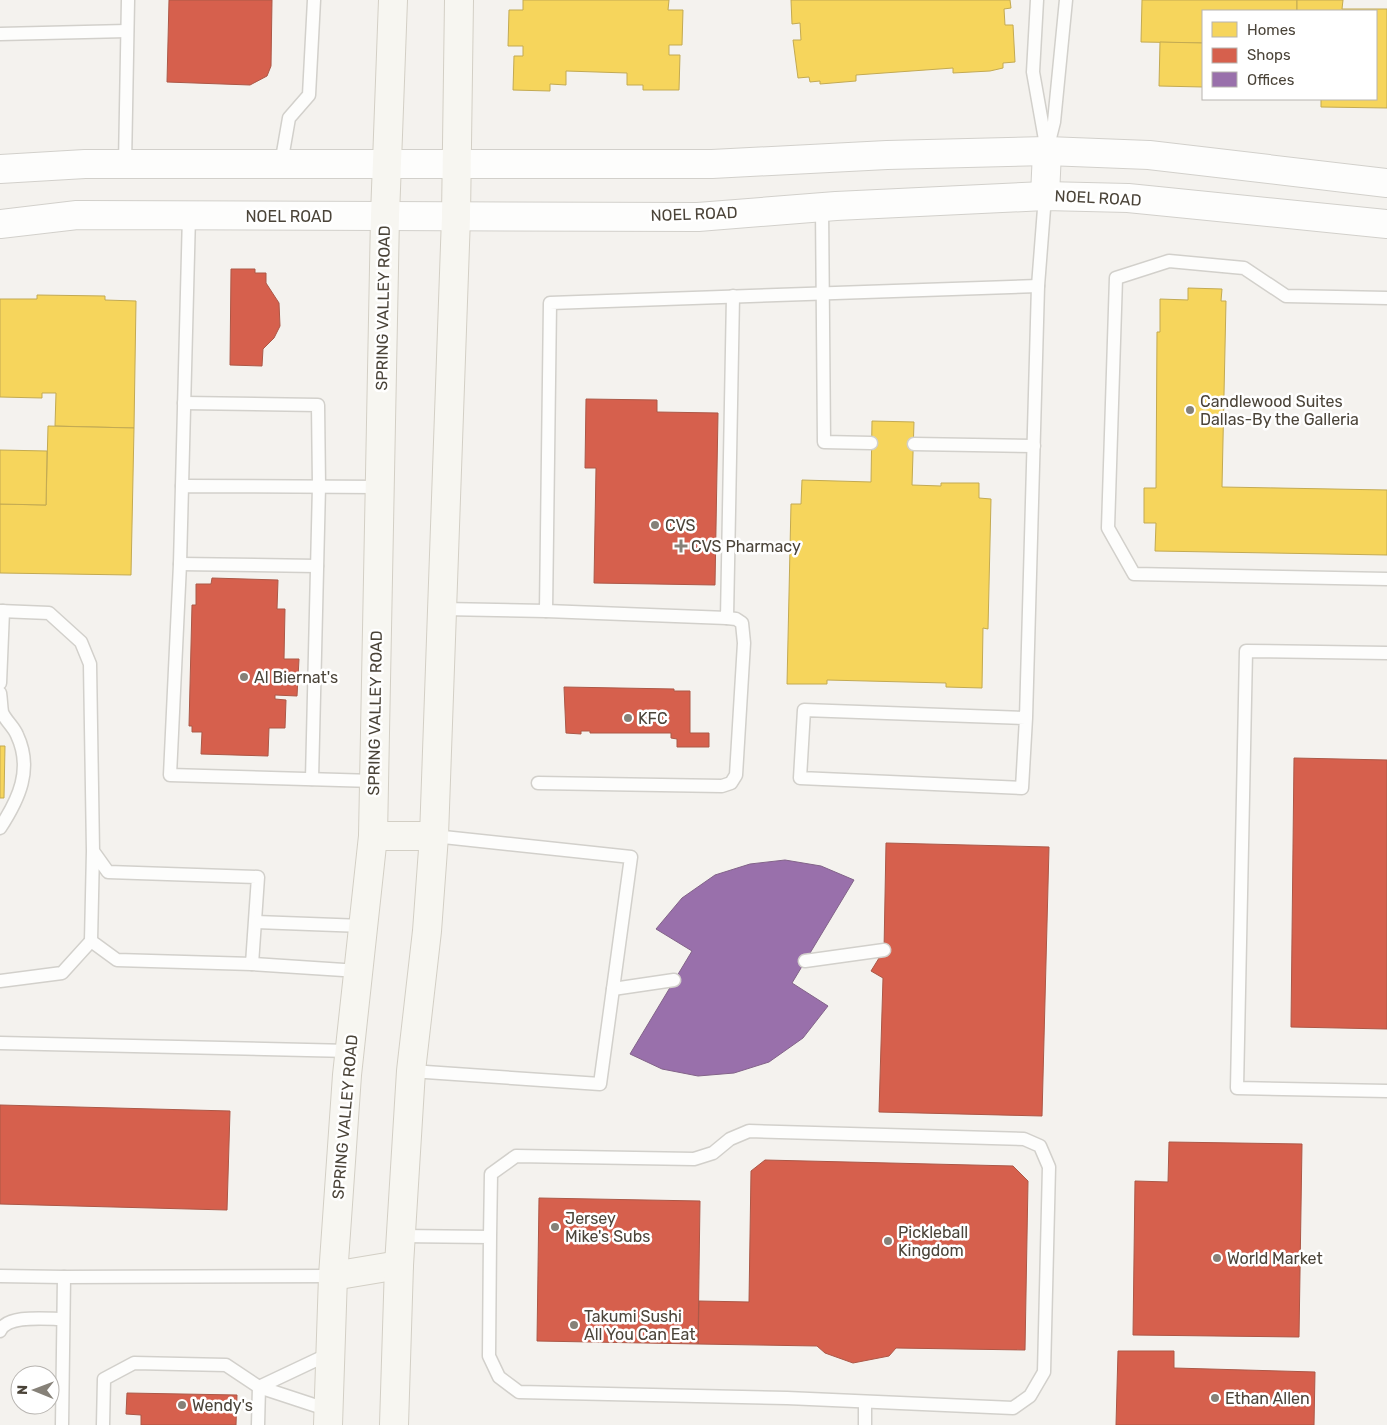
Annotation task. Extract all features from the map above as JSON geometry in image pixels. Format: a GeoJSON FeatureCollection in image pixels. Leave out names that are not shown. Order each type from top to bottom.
{"type":"FeatureCollection","features":[{"type":"Feature","properties":{"kind":"main road","name":"SPRING VALLEY ROAD"},"geometry":{"type":"LineString","coordinates":[[329,1418],[332,1276],[350,1051],[373,836],[385,216],[393,0]]}},
{"type":"Feature","properties":{"kind":"main road"},"geometry":{"type":"LineString","coordinates":[[394,1425],[400,1236],[411,1071],[427,931],[434,836],[456,217],[459,0]]}},
{"type":"Feature","properties":{"kind":"main road"},"geometry":{"type":"LineString","coordinates":[[373,836],[434,836]]}},
{"type":"Feature","properties":{"kind":"main road"},"geometry":{"type":"LineString","coordinates":[[332,1276],[399,1265]]}},
{"type":"Feature","properties":{"kind":"street"},"geometry":{"type":"LineString","coordinates":[[1046,196],[1047,151]]}},
{"type":"Feature","properties":{"kind":"street"},"geometry":{"type":"LineString","coordinates":[[0,169],[125,164],[712,164],[887,155],[1047,151],[1149,155],[1387,183]]}},
{"type":"Feature","properties":{"kind":"street","name":"NOEL ROAD"},"geometry":{"type":"LineString","coordinates":[[0,224],[77,215],[698,217],[822,207],[1046,196],[1128,198],[1387,224]]}},
{"type":"Feature","properties":{"kind":"lane"},"geometry":{"type":"LineString","coordinates":[[125,164],[128,0]]}},
{"type":"Feature","properties":{"kind":"lane"},"geometry":{"type":"LineString","coordinates":[[281,164],[289,118],[309,94],[314,0]]}},
{"type":"Feature","properties":{"kind":"lane"},"geometry":{"type":"LineString","coordinates":[[1037,0],[1032,72],[1047,151]]}},
{"type":"Feature","properties":{"kind":"lane"},"geometry":{"type":"LineString","coordinates":[[1047,151],[1054,122],[1066,0]]}},
{"type":"Feature","properties":{"kind":"lane"},"geometry":{"type":"LineString","coordinates":[[0,34],[127,31]]}},
{"type":"Feature","properties":{"kind":"lane"},"geometry":{"type":"LineString","coordinates":[[1026,718],[804,710],[800,778],[1022,788],[1026,718],[1038,286],[1046,196]]}},
{"type":"Feature","properties":{"kind":"lane"},"geometry":{"type":"LineString","coordinates":[[822,207],[824,442],[871,443]]}},
{"type":"Feature","properties":{"kind":"lane"},"geometry":{"type":"LineString","coordinates":[[189,215],[180,564],[170,775],[374,781]]}},
{"type":"Feature","properties":{"kind":"lane"},"geometry":{"type":"LineString","coordinates":[[1387,298],[1286,296],[1244,268],[1170,261],[1116,278],[1108,528],[1134,574],[1387,579]]}},
{"type":"Feature","properties":{"kind":"lane"},"geometry":{"type":"LineString","coordinates":[[546,610],[550,303],[1038,286]]}},
{"type":"Feature","properties":{"kind":"lane"},"geometry":{"type":"LineString","coordinates":[[727,618],[733,296]]}},
{"type":"Feature","properties":{"kind":"lane"},"geometry":{"type":"LineString","coordinates":[[184,403],[318,405],[317,566],[312,780]]}},
{"type":"Feature","properties":{"kind":"lane"},"geometry":{"type":"LineString","coordinates":[[914,444],[1034,446]]}},
{"type":"Feature","properties":{"kind":"lane"},"geometry":{"type":"LineString","coordinates":[[182,486],[380,487]]}},
{"type":"Feature","properties":{"kind":"lane"},"geometry":{"type":"LineString","coordinates":[[180,564],[317,566]]}},
{"type":"Feature","properties":{"kind":"lane"},"geometry":{"type":"LineString","coordinates":[[443,609],[546,610],[727,618],[736,619],[742,624],[744,642],[736,775],[731,783],[722,786],[538,783]]}},
{"type":"Feature","properties":{"kind":"lane"},"geometry":{"type":"LineString","coordinates":[[0,683],[2,611],[50,613],[81,642],[90,664],[93,851],[91,941],[62,974],[1,977]]}},
{"type":"Feature","properties":{"kind":"lane"},"geometry":{"type":"LineString","coordinates":[[1387,653],[1246,650],[1237,1088],[1387,1091]]}},
{"type":"Feature","properties":{"kind":"lane"},"geometry":{"type":"LineString","coordinates":[[0,693],[1,715],[17,733],[22,747],[24,783],[15,805],[0,828]]}},
{"type":"Feature","properties":{"kind":"lane"},"geometry":{"type":"LineString","coordinates":[[411,1071],[600,1084],[631,857],[434,836]]}},
{"type":"Feature","properties":{"kind":"lane"},"geometry":{"type":"LineString","coordinates":[[93,851],[108,872],[258,877],[252,964]]}},
{"type":"Feature","properties":{"kind":"lane"},"geometry":{"type":"LineString","coordinates":[[256,922],[363,926]]}},
{"type":"Feature","properties":{"kind":"lane"},"geometry":{"type":"LineString","coordinates":[[91,941],[117,960],[252,964],[358,971]]}},
{"type":"Feature","properties":{"kind":"lane"},"geometry":{"type":"LineString","coordinates":[[805,961],[884,950]]}},
{"type":"Feature","properties":{"kind":"lane"},"geometry":{"type":"LineString","coordinates":[[613,989],[674,980]]}},
{"type":"Feature","properties":{"kind":"lane"},"geometry":{"type":"LineString","coordinates":[[0,1042],[350,1051]]}},
{"type":"Feature","properties":{"kind":"lane"},"geometry":{"type":"LineString","coordinates":[[749,1131],[1024,1139],[1040,1146],[1049,1167],[1044,1372],[1030,1396],[1014,1408],[865,1402],[519,1392],[499,1377],[489,1356],[491,1174],[516,1156],[694,1159],[713,1153],[730,1139],[749,1131]]}},
{"type":"Feature","properties":{"kind":"lane"},"geometry":{"type":"LineString","coordinates":[[400,1236],[490,1237]]}},
{"type":"Feature","properties":{"kind":"lane"},"geometry":{"type":"LineString","coordinates":[[0,1276],[64,1278],[332,1276]]}},
{"type":"Feature","properties":{"kind":"lane"},"geometry":{"type":"LineString","coordinates":[[62,1425],[64,1278]]}},
{"type":"Feature","properties":{"kind":"lane"},"geometry":{"type":"LineString","coordinates":[[0,1331],[2,1327],[14,1319],[63,1319]]}},
{"type":"Feature","properties":{"kind":"lane"},"geometry":{"type":"LineString","coordinates":[[259,1387],[331,1353]]}},
{"type":"Feature","properties":{"kind":"lane"},"geometry":{"type":"LineString","coordinates":[[103,1425],[104,1379],[134,1363],[226,1365],[259,1387],[329,1418]]}},
{"type":"Feature","properties":{"kind":"lane"},"geometry":{"type":"LineString","coordinates":[[258,1425],[259,1387]]}},
{"type":"Feature","properties":{"kind":"lane"},"geometry":{"type":"LineString","coordinates":[[865,1402],[865,1425]]}},
{"type":"Feature","properties":{"kind":"building: Homes"},"geometry":{"type":"Polygon","coordinates":[[[523,0],[669,0],[668,10],[683,10],[682,45],[669,45],[669,55],[680,55],[679,90],[643,90],[643,85],[627,85],[627,73],[566,71],[566,85],[550,84],[550,91],[513,90],[514,56],[523,56],[523,46],[508,46],[509,10],[523,10],[523,0]]]}},
{"type":"Feature","properties":{"kind":"building: Homes"},"geometry":{"type":"Polygon","coordinates":[[[791,0],[1010,0],[1011,8],[1004,9],[1005,25],[1013,25],[1015,62],[1003,63],[1003,68],[990,71],[953,73],[953,68],[856,75],[856,81],[820,84],[820,81],[810,82],[809,77],[798,78],[793,40],[801,40],[800,23],[792,24],[791,0]]]}},
{"type":"Feature","properties":{"kind":"building: Homes"},"geometry":{"type":"Polygon","coordinates":[[[1142,0],[1297,0],[1297,10],[1202,10],[1202,43],[1141,42],[1142,0]]]}},
{"type":"Feature","properties":{"kind":"building: Homes"},"geometry":{"type":"Polygon","coordinates":[[[1297,0],[1343,0],[1342,9],[1387,9],[1387,108],[1321,107],[1321,100],[1377,100],[1377,10],[1297,10],[1297,0]]]}},
{"type":"Feature","properties":{"kind":"building: Homes"},"geometry":{"type":"Polygon","coordinates":[[[1160,42],[1202,43],[1202,87],[1159,86],[1160,42]]]}},
{"type":"Feature","properties":{"kind":"building: Homes","name":"Candlewood Suites Dallas-By the Galleria"},"geometry":{"type":"Polygon","coordinates":[[[1188,288],[1222,289],[1221,301],[1226,301],[1222,487],[1387,490],[1387,555],[1155,551],[1156,523],[1144,523],[1144,488],[1156,488],[1157,332],[1160,332],[1160,299],[1188,300],[1188,288]]]}},
{"type":"Feature","properties":{"kind":"building: Homes"},"geometry":{"type":"Polygon","coordinates":[[[37,295],[105,296],[105,300],[136,301],[134,428],[55,426],[56,393],[42,393],[42,398],[0,397],[0,299],[37,299],[37,295]]]}},
{"type":"Feature","properties":{"kind":"building: Homes"},"geometry":{"type":"Polygon","coordinates":[[[872,421],[914,422],[912,485],[941,486],[941,483],[979,483],[979,498],[991,499],[988,629],[983,628],[982,688],[946,687],[946,683],[827,680],[827,684],[787,684],[791,504],[801,504],[802,480],[871,482],[872,421]]]}},
{"type":"Feature","properties":{"kind":"building: Homes"},"geometry":{"type":"Polygon","coordinates":[[[48,426],[134,428],[131,575],[0,573],[0,504],[46,505],[48,426]]]}},
{"type":"Feature","properties":{"kind":"building: Homes"},"geometry":{"type":"Polygon","coordinates":[[[0,450],[47,451],[46,505],[0,504],[0,450]]]}},
{"type":"Feature","properties":{"kind":"building: Homes"},"geometry":{"type":"Polygon","coordinates":[[[0,746],[5,746],[4,798],[0,798],[0,746]]]}},
{"type":"Feature","properties":{"kind":"building: Shops"},"geometry":{"type":"Polygon","coordinates":[[[169,0],[272,0],[271,66],[267,76],[250,85],[167,82],[169,0]]]}},
{"type":"Feature","properties":{"kind":"building: Shops"},"geometry":{"type":"Polygon","coordinates":[[[231,269],[255,269],[255,273],[266,273],[266,283],[279,303],[280,326],[274,338],[263,349],[262,366],[230,365],[231,269]]]}},
{"type":"Feature","properties":{"kind":"building: Shops","name":"CVS"},"geometry":{"type":"Polygon","coordinates":[[[586,399],[657,400],[657,412],[718,413],[715,585],[594,583],[596,468],[585,468],[586,399]]]}},
{"type":"Feature","properties":{"kind":"building: Shops","name":"Al Biernat's"},"geometry":{"type":"Polygon","coordinates":[[[212,578],[278,580],[277,609],[285,609],[284,659],[299,659],[297,696],[275,695],[275,699],[286,700],[285,728],[269,728],[268,756],[201,754],[202,732],[192,732],[192,726],[189,726],[192,605],[196,605],[196,584],[211,584],[212,578]]]}},
{"type":"Feature","properties":{"kind":"building: Shops","name":"KFC"},"geometry":{"type":"Polygon","coordinates":[[[564,687],[690,691],[690,733],[709,733],[709,747],[677,747],[677,739],[671,738],[671,733],[590,733],[590,731],[581,731],[581,734],[566,733],[564,687]]]}},
{"type":"Feature","properties":{"kind":"building: Shops"},"geometry":{"type":"Polygon","coordinates":[[[1294,758],[1387,760],[1387,1029],[1291,1027],[1294,758]]]}},
{"type":"Feature","properties":{"kind":"building: Shops"},"geometry":{"type":"Polygon","coordinates":[[[886,843],[1049,847],[1042,1116],[879,1112],[883,978],[871,971],[884,950],[886,843]]]}},
{"type":"Feature","properties":{"kind":"building: Shops"},"geometry":{"type":"Polygon","coordinates":[[[0,1105],[230,1111],[227,1210],[0,1204],[0,1105]]]}},
{"type":"Feature","properties":{"kind":"building: Shops","name":"World Market"},"geometry":{"type":"Polygon","coordinates":[[[1169,1142],[1302,1144],[1299,1337],[1133,1335],[1135,1181],[1168,1182],[1169,1142]]]}},
{"type":"Feature","properties":{"kind":"building: Shops","name":"Pickleball Kingdom"},"geometry":{"type":"Polygon","coordinates":[[[765,1160],[1013,1166],[1028,1181],[1025,1350],[896,1348],[889,1356],[853,1363],[825,1353],[817,1346],[698,1344],[699,1301],[749,1302],[751,1171],[765,1160]]]}},
{"type":"Feature","properties":{"kind":"building: Shops"},"geometry":{"type":"Polygon","coordinates":[[[539,1198],[700,1201],[698,1344],[537,1341],[539,1198]]]}},
{"type":"Feature","properties":{"kind":"building: Shops","name":"Ethan Allen"},"geometry":{"type":"Polygon","coordinates":[[[1118,1351],[1174,1351],[1174,1368],[1315,1372],[1314,1425],[1116,1425],[1118,1351]]]}},
{"type":"Feature","properties":{"kind":"building: Shops","name":"Wendy's"},"geometry":{"type":"Polygon","coordinates":[[[127,1393],[237,1395],[236,1425],[141,1425],[141,1415],[126,1414],[127,1393]]]}},
{"type":"Feature","properties":{"kind":"building: Offices"},"geometry":{"type":"Polygon","coordinates":[[[785,860],[821,866],[854,880],[792,983],[828,1006],[803,1038],[769,1062],[734,1073],[698,1076],[662,1069],[630,1054],[692,951],[656,929],[682,898],[715,875],[750,864],[785,860]]]}},
{"type":"Feature","properties":{"kind":"place","name":"Candlewood Suites Dallas-By the Galleria"},"geometry":{"type":"Point","coordinates":[1190,410]}},
{"type":"Feature","properties":{"kind":"place","name":"CVS"},"geometry":{"type":"Point","coordinates":[655,525]}},
{"type":"Feature","properties":{"kind":"place","name":"CVS Pharmacy"},"geometry":{"type":"Point","coordinates":[681,546]}},
{"type":"Feature","properties":{"kind":"place","name":"Al Biernat's"},"geometry":{"type":"Point","coordinates":[244,677]}},
{"type":"Feature","properties":{"kind":"place","name":"KFC"},"geometry":{"type":"Point","coordinates":[628,718]}},
{"type":"Feature","properties":{"kind":"place","name":"Jersey Mike's Subs"},"geometry":{"type":"Point","coordinates":[555,1227]}},
{"type":"Feature","properties":{"kind":"place","name":"Pickleball Kingdom"},"geometry":{"type":"Point","coordinates":[888,1241]}},
{"type":"Feature","properties":{"kind":"place","name":"World Market"},"geometry":{"type":"Point","coordinates":[1217,1258]}},
{"type":"Feature","properties":{"kind":"place","name":"Takumi Sushi All You Can Eat"},"geometry":{"type":"Point","coordinates":[574,1325]}},
{"type":"Feature","properties":{"kind":"place","name":"Ethan Allen"},"geometry":{"type":"Point","coordinates":[1215,1398]}},
{"type":"Feature","properties":{"kind":"place","name":"Wendy's"},"geometry":{"type":"Point","coordinates":[182,1405]}}]}
